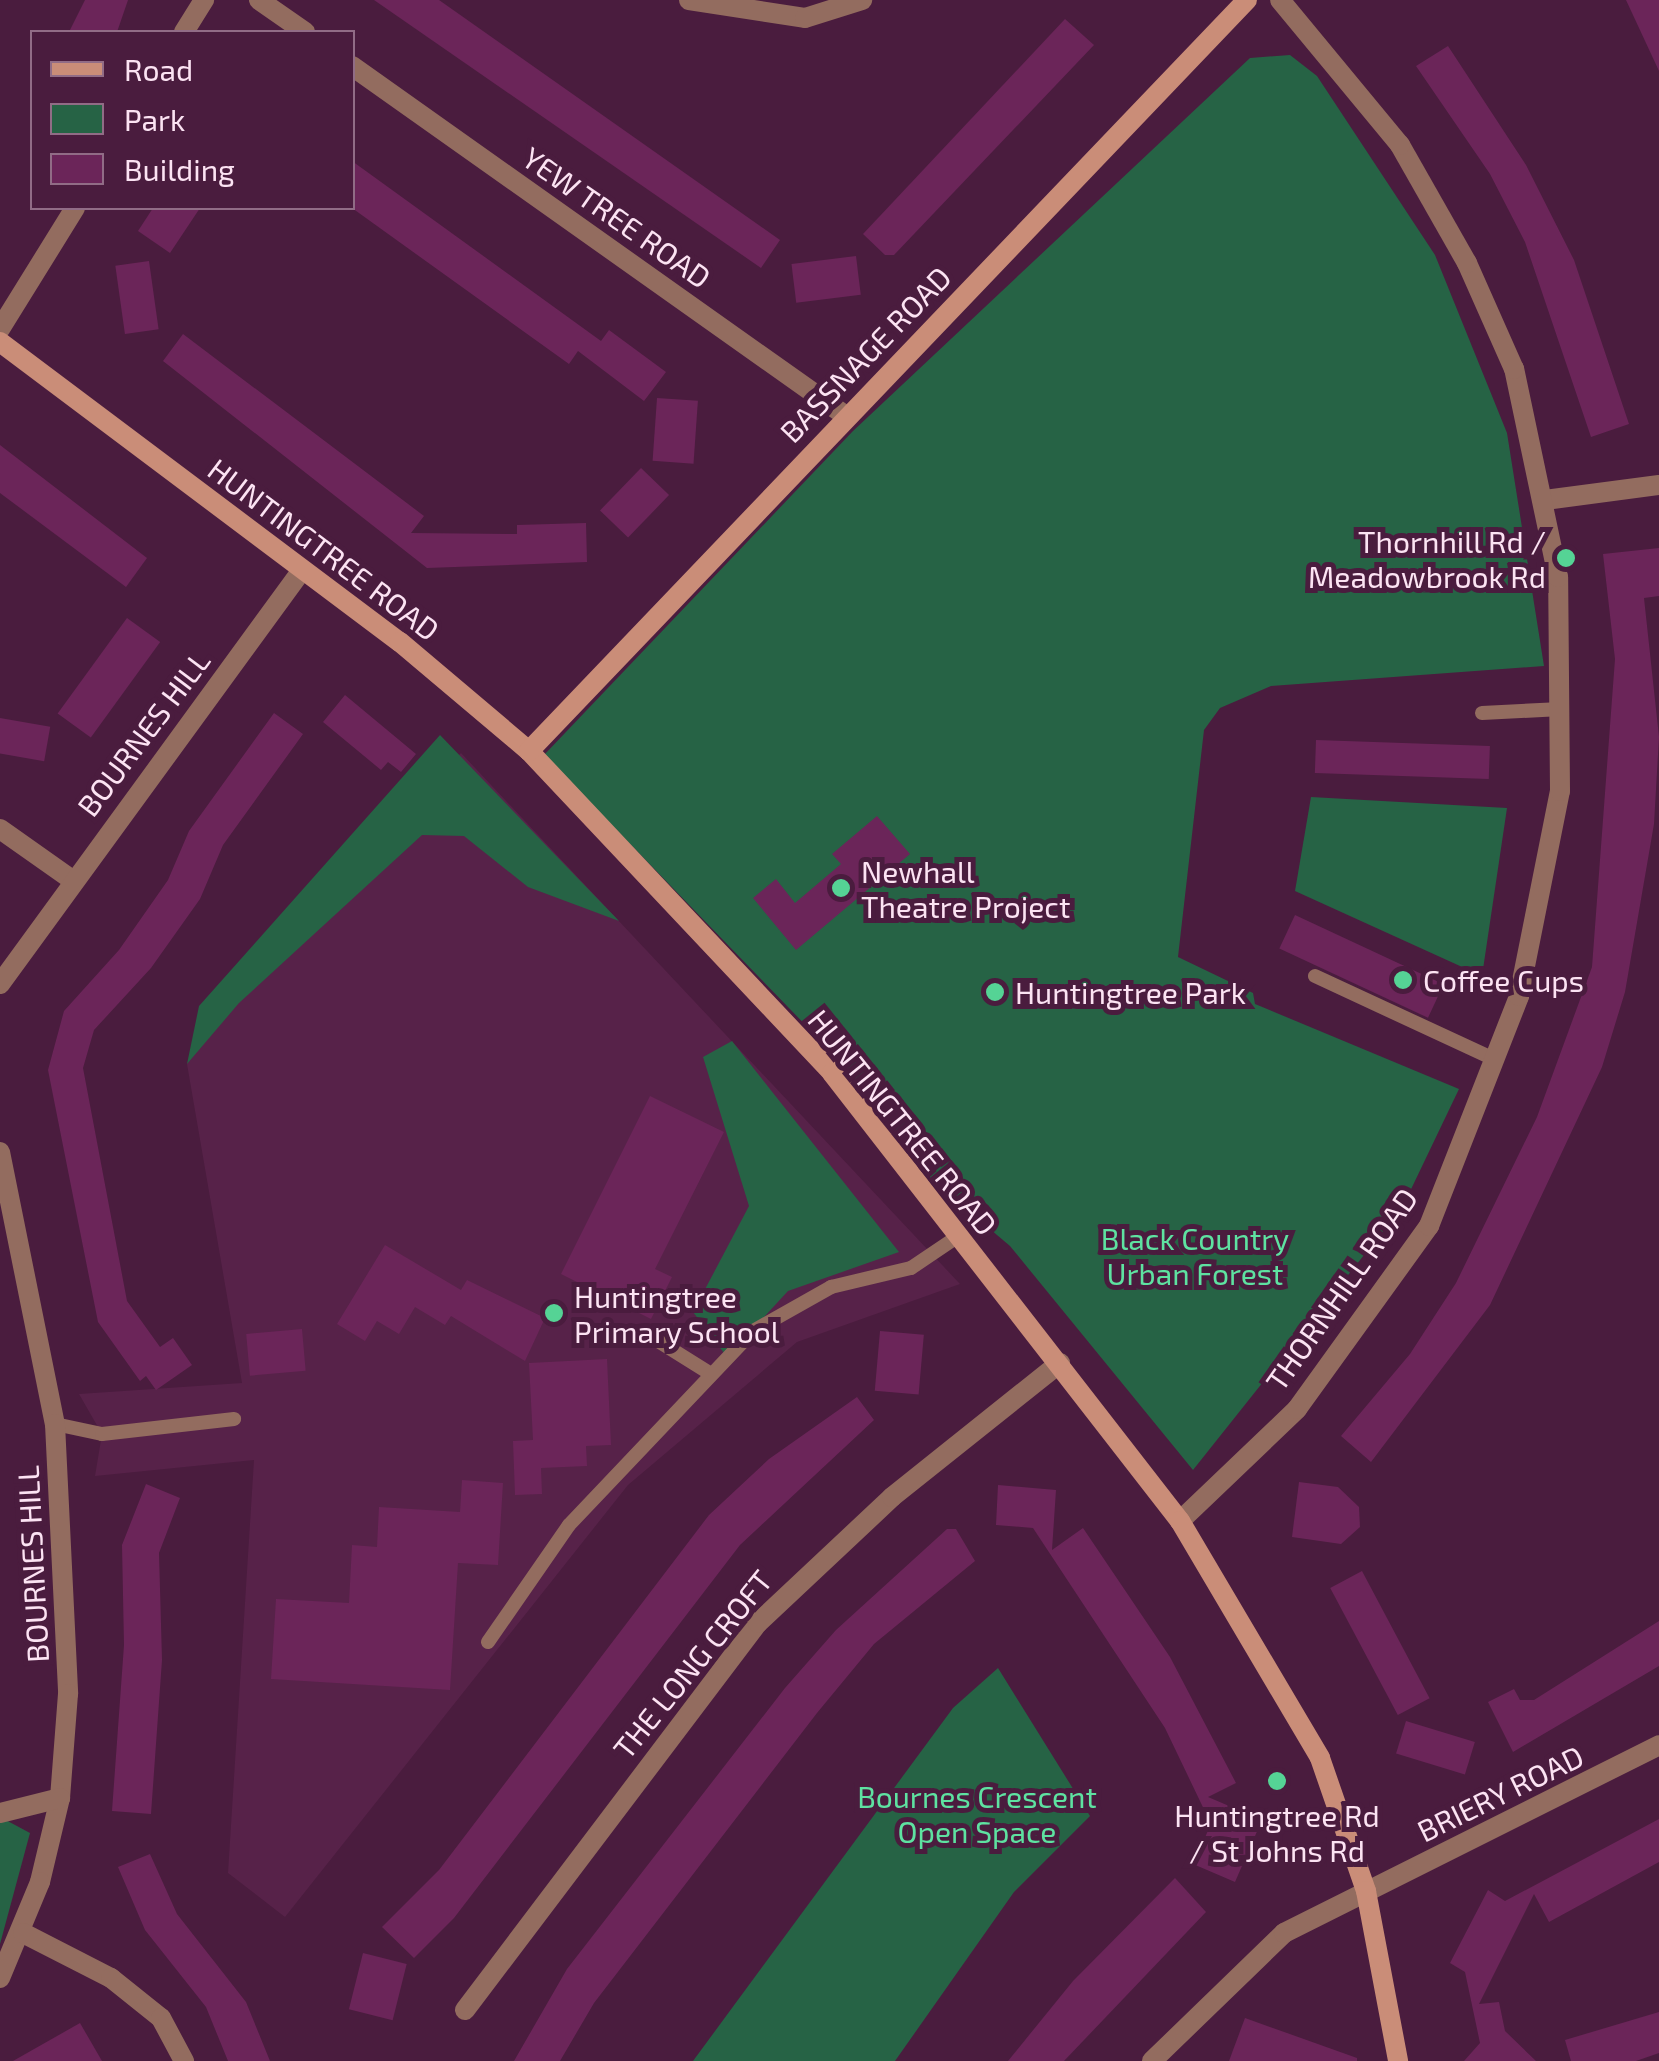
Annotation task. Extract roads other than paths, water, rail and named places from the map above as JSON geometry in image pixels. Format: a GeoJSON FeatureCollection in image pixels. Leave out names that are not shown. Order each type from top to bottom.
{"type":"FeatureCollection","features":[{"type":"Feature","properties":{"kind":"street"},"geometry":{"type":"LineString","coordinates":[[185,30],[204,0]]}},
{"type":"Feature","properties":{"kind":"street"},"geometry":{"type":"LineString","coordinates":[[259,0],[302,30]]}},
{"type":"Feature","properties":{"kind":"street"},"geometry":{"type":"LineString","coordinates":[[689,0],[805,18],[862,0]]}},
{"type":"Feature","properties":{"kind":"street","name":"BASSNAGE ROAD"},"geometry":{"type":"LineString","coordinates":[[529,751],[1247,0]]}},
{"type":"Feature","properties":{"kind":"street","name":"THORNHILL ROAD"},"geometry":{"type":"LineString","coordinates":[[1180,1520],[1297,1408],[1429,1226],[1496,1060],[1541,908],[1560,791],[1558,576],[1546,500],[1514,369],[1467,263],[1400,144],[1280,0]]}},
{"type":"Feature","properties":{"kind":"street","name":"YEW TREE ROAD"},"geometry":{"type":"LineString","coordinates":[[355,68],[846,416]]}},
{"type":"Feature","properties":{"kind":"street"},"geometry":{"type":"LineString","coordinates":[[0,329],[75,210]]}},
{"type":"Feature","properties":{"kind":"street","name":"HUNTINGTREE ROAD"},"geometry":{"type":"LineString","coordinates":[[0,342],[302,570],[529,751],[832,1073],[1180,1520],[1320,1758],[1366,1891],[1398,2061]]}},
{"type":"Feature","properties":{"kind":"street"},"geometry":{"type":"LineString","coordinates":[[1546,500],[1659,484]]}},
{"type":"Feature","properties":{"kind":"street","name":"BOURNES HILL"},"geometry":{"type":"LineString","coordinates":[[0,984],[71,880],[302,570]]}},
{"type":"Feature","properties":{"kind":"street"},"geometry":{"type":"LineString","coordinates":[[0,830],[71,880]]}},
{"type":"Feature","properties":{"kind":"street","name":"BOURNES HILL"},"geometry":{"type":"LineString","coordinates":[[0,1152],[56,1424],[68,1694],[60,1798],[22,1933],[0,1978]]}},
{"type":"Feature","properties":{"kind":"street","name":"THE LONG CROFT"},"geometry":{"type":"LineString","coordinates":[[465,2010],[758,1623],[892,1497],[1060,1364]]}},
{"type":"Feature","properties":{"kind":"street","name":"BRIERY ROAD"},"geometry":{"type":"LineString","coordinates":[[1152,2061],[1284,1932],[1659,1745]]}},
{"type":"Feature","properties":{"kind":"street"},"geometry":{"type":"LineString","coordinates":[[0,1813],[60,1798]]}},
{"type":"Feature","properties":{"kind":"street"},"geometry":{"type":"LineString","coordinates":[[22,1933],[111,1978],[161,2018],[184,2061]]}},
{"type":"Feature","properties":{"kind":"lane"},"geometry":{"type":"LineString","coordinates":[[1482,713],[1561,710]]}},
{"type":"Feature","properties":{"kind":"lane"},"geometry":{"type":"LineString","coordinates":[[1315,976],[1496,1060]]}},
{"type":"Feature","properties":{"kind":"lane"},"geometry":{"type":"LineString","coordinates":[[488,1642],[569,1524],[753,1330],[815,1296],[912,1268],[957,1237]]}},
{"type":"Feature","properties":{"kind":"lane"},"geometry":{"type":"LineString","coordinates":[[655,1339],[711,1374]]}},
{"type":"Feature","properties":{"kind":"lane"},"geometry":{"type":"LineString","coordinates":[[56,1424],[102,1434],[234,1419]]}},
{"type":"Feature","properties":{"kind":"place","name":"Thornhill Rd / Meadowbrook Rd"},"geometry":{"type":"Point","coordinates":[1566,558]}},
{"type":"Feature","properties":{"kind":"place","name":"Newhall Theatre Project"},"geometry":{"type":"Point","coordinates":[841,888]}},
{"type":"Feature","properties":{"kind":"place","name":"Coffee Cups"},"geometry":{"type":"Point","coordinates":[1403,980]}},
{"type":"Feature","properties":{"kind":"place","name":"Huntingtree Park"},"geometry":{"type":"Point","coordinates":[995,992]}},
{"type":"Feature","properties":{"kind":"place","name":"Huntingtree Primary School"},"geometry":{"type":"Point","coordinates":[554,1313]}},
{"type":"Feature","properties":{"kind":"place","name":"Huntingtree Rd / St Johns Rd"},"geometry":{"type":"Point","coordinates":[1277,1781]}},
{"type":"Feature","properties":{"kind":"park label","name":"Black Country Urban Forest"},"geometry":{"type":"Point","coordinates":[1195,1255]}},
{"type":"Feature","properties":{"kind":"park label","name":"Bournes Crescent Open Space"},"geometry":{"type":"Point","coordinates":[977,1813]}}]}
